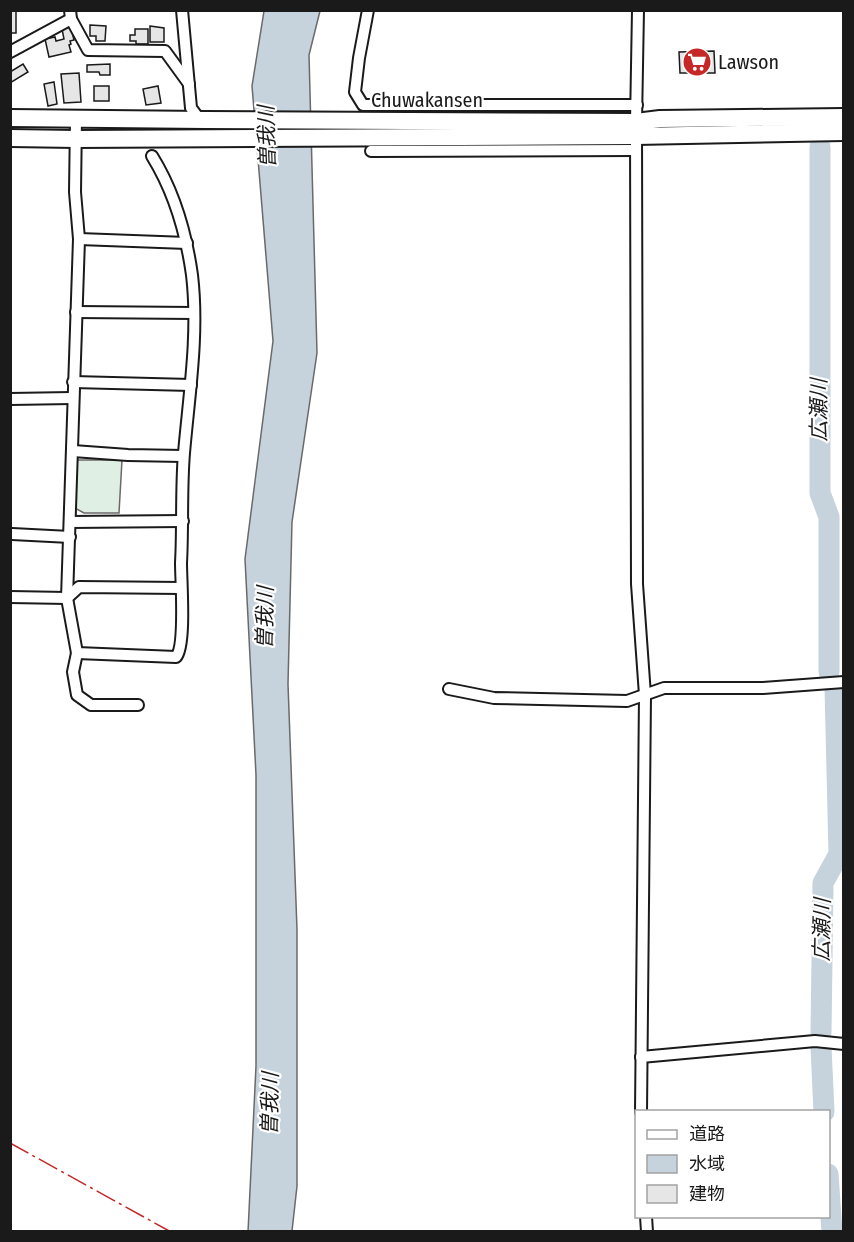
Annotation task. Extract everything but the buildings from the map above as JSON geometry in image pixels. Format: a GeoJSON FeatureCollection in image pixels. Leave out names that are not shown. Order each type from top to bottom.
{"type":"FeatureCollection","features":[{"type":"Feature","properties":{"kind":"main road","name":"Chuwakansen"},"geometry":{"type":"LineString","coordinates":[[636,128],[660,119],[843,117]]}},
{"type":"Feature","properties":{"kind":"main road","name":"Chuwakansen"},"geometry":{"type":"LineString","coordinates":[[10,118],[202,120],[332,129]]}},
{"type":"Feature","properties":{"kind":"main road","name":"Chuwakansen"},"geometry":{"type":"LineString","coordinates":[[10,138],[76,140],[212,138],[332,129],[636,128],[843,132]]}},
{"type":"Feature","properties":{"kind":"street"},"geometry":{"type":"LineString","coordinates":[[182,10],[190,108],[202,120]]}},
{"type":"Feature","properties":{"kind":"street"},"geometry":{"type":"LineString","coordinates":[[368,10],[355,92],[363,105],[636,128]]}},
{"type":"Feature","properties":{"kind":"street"},"geometry":{"type":"LineString","coordinates":[[638,10],[637,584],[645,695],[641,1110]]}},
{"type":"Feature","properties":{"kind":"street"},"geometry":{"type":"LineString","coordinates":[[10,52],[71,15],[88,50],[165,51],[189,84]]}},
{"type":"Feature","properties":{"kind":"street"},"geometry":{"type":"LineString","coordinates":[[76,119],[75,192],[79,239],[67,598],[77,653],[73,672],[77,695],[91,705],[138,705]]}},
{"type":"Feature","properties":{"kind":"street"},"geometry":{"type":"LineString","coordinates":[[371,151],[636,128]]}},
{"type":"Feature","properties":{"kind":"street"},"geometry":{"type":"LineString","coordinates":[[77,653],[176,657],[180,653],[183,456],[191,385],[194,313],[192,277],[183,224],[167,180],[152,156]]}},
{"type":"Feature","properties":{"kind":"street"},"geometry":{"type":"LineString","coordinates":[[79,239],[187,243]]}},
{"type":"Feature","properties":{"kind":"street"},"geometry":{"type":"LineString","coordinates":[[76,312],[194,313]]}},
{"type":"Feature","properties":{"kind":"street"},"geometry":{"type":"LineString","coordinates":[[73,382],[191,385]]}},
{"type":"Feature","properties":{"kind":"street"},"geometry":{"type":"LineString","coordinates":[[10,399],[72,398]]}},
{"type":"Feature","properties":{"kind":"street"},"geometry":{"type":"LineString","coordinates":[[73,451],[128,456],[183,456]]}},
{"type":"Feature","properties":{"kind":"street"},"geometry":{"type":"LineString","coordinates":[[70,522],[126,520],[183,522]]}},
{"type":"Feature","properties":{"kind":"street"},"geometry":{"type":"LineString","coordinates":[[12,534],[70,537]]}},
{"type":"Feature","properties":{"kind":"street"},"geometry":{"type":"LineString","coordinates":[[10,597],[67,598],[79,588],[181,588]]}},
{"type":"Feature","properties":{"kind":"street"},"geometry":{"type":"LineString","coordinates":[[449,689],[494,698],[627,701],[664,688],[763,688],[843,682]]}},
{"type":"Feature","properties":{"kind":"street"},"geometry":{"type":"LineString","coordinates":[[641,1057],[815,1041],[843,1044]]}},
{"type":"Feature","properties":{"kind":"green space"},"geometry":{"type":"Polygon","coordinates":[[[75,460],[122,460],[119,513],[84,513],[73,507],[75,460]]]}},
{"type":"Feature","properties":{"kind":"water","name":"曽我川"},"geometry":{"type":"Polygon","coordinates":[[[264,11],[320,11],[309,55],[317,353],[292,522],[288,684],[297,929],[297,1186],[292,1231],[248,1232],[256,1066],[256,775],[245,559],[273,341],[252,86],[264,11]]]}},
{"type":"Feature","properties":{"kind":"waterway","name":"広瀬川"},"geometry":{"type":"LineString","coordinates":[[820,147],[820,493],[829,517],[829,672]]}},
{"type":"Feature","properties":{"kind":"waterway","name":"広瀬川"},"geometry":{"type":"LineString","coordinates":[[821,1033],[823,883],[839,854],[835,687]]}},
{"type":"Feature","properties":{"kind":"waterway","name":"広瀬川"},"geometry":{"type":"LineString","coordinates":[[821,1047],[824,1110]]}},
{"type":"Feature","properties":{"kind":"waterway","name":"広瀬川"},"geometry":{"type":"LineString","coordinates":[[830,1203],[832,1232]]}},
{"type":"Feature","properties":{"kind":"power"},"geometry":{"type":"LineString","coordinates":[[10,1143],[171,1232]]}},
{"type":"Feature","properties":{"kind":"place","name":"Lawson"},"geometry":{"type":"Point","coordinates":[697,62]}}]}
